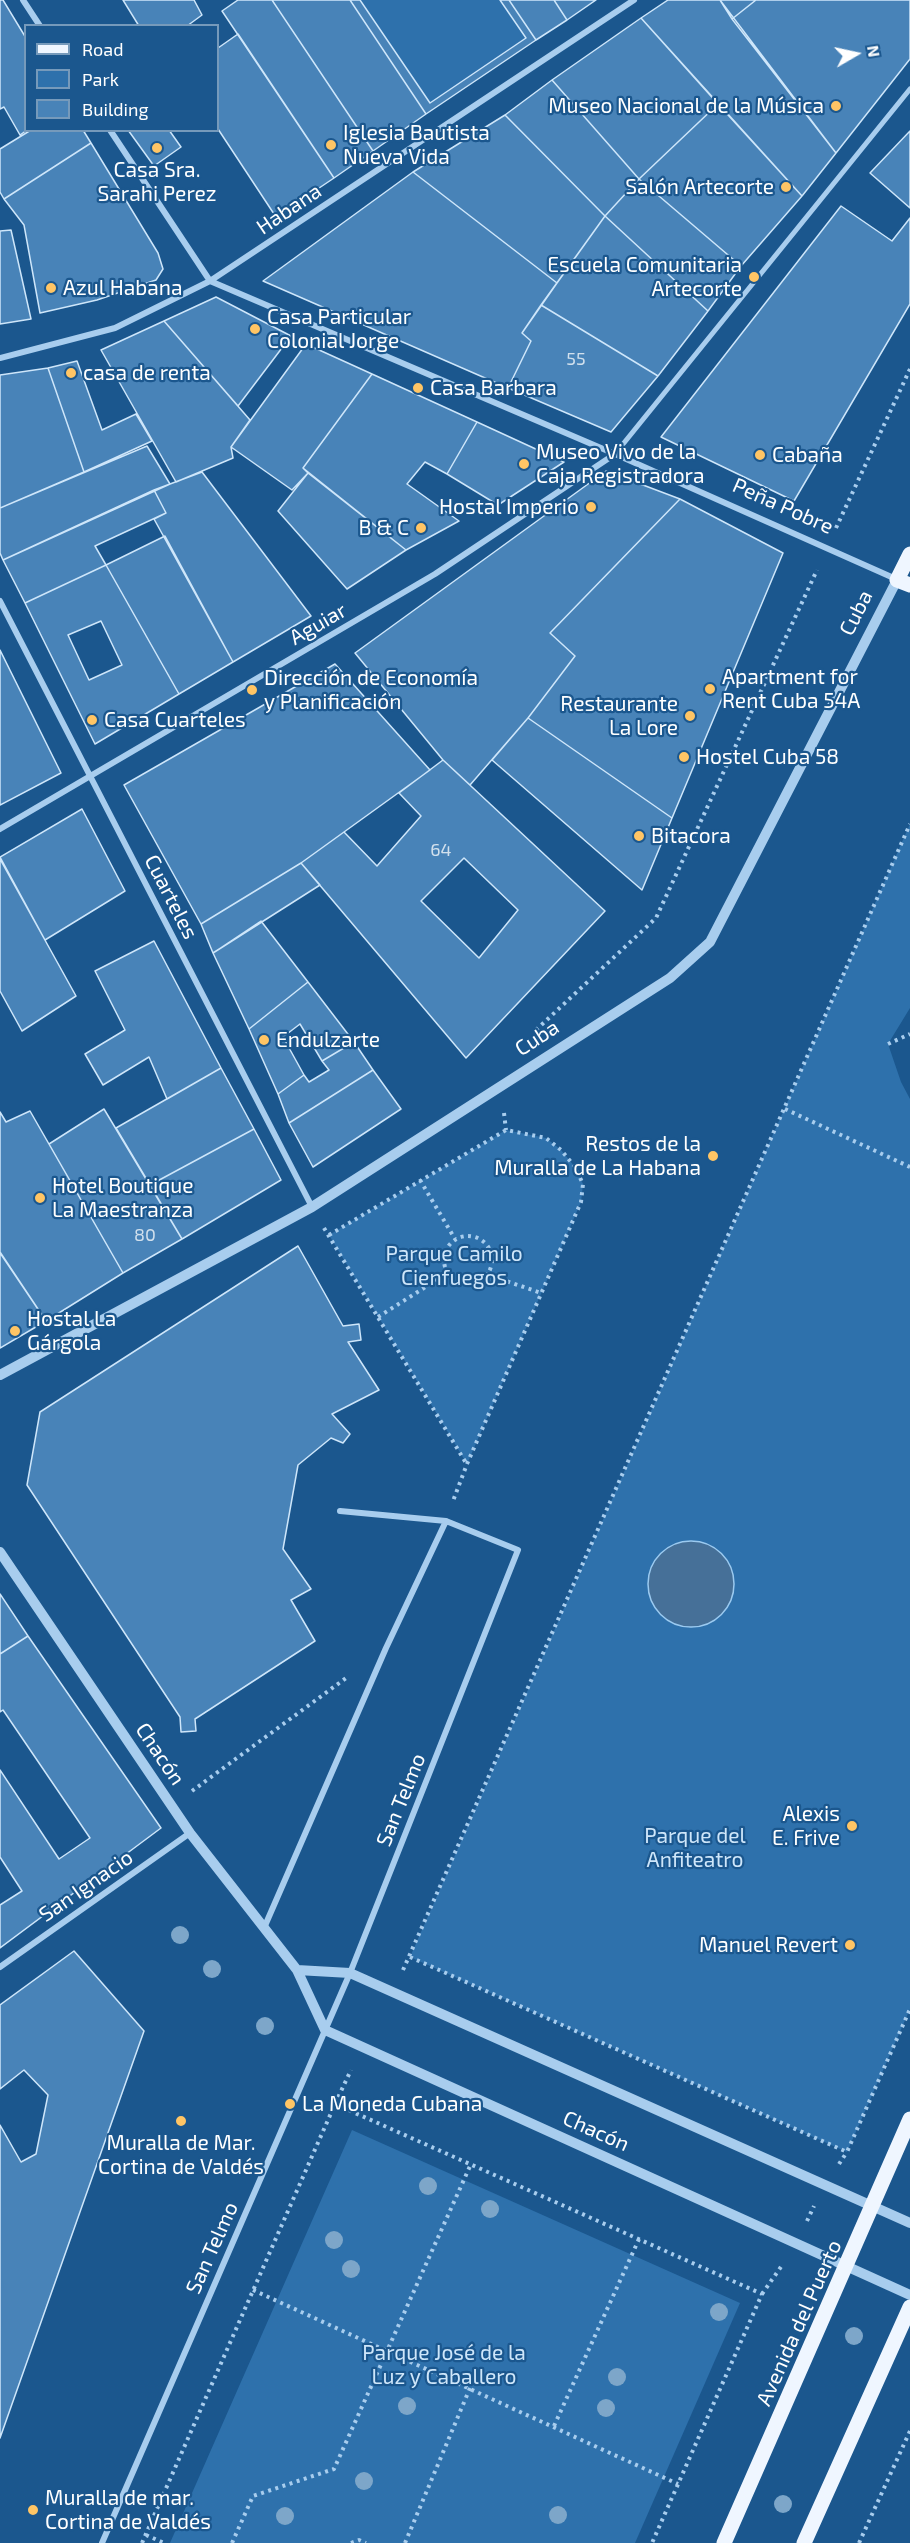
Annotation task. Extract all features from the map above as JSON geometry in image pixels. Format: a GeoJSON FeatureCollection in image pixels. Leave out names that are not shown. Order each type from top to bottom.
{"type":"FeatureCollection","features":[{"type":"Feature","properties":{"kind":"main road","name":"Cuba"},"geometry":{"type":"LineString","coordinates":[[903,582],[910,554]]}},
{"type":"Feature","properties":{"kind":"main road","name":"Avenida del Puerto"},"geometry":{"type":"LineString","coordinates":[[724,2543],[910,2119]]}},
{"type":"Feature","properties":{"kind":"main road"},"geometry":{"type":"LineString","coordinates":[[804,2543],[910,2307]]}},
{"type":"Feature","properties":{"kind":"street"},"geometry":{"type":"LineString","coordinates":[[23,0],[39,24]]}},
{"type":"Feature","properties":{"kind":"street","name":"Habana"},"geometry":{"type":"LineString","coordinates":[[0,358],[115,328],[210,281],[634,0]]}},
{"type":"Feature","properties":{"kind":"street"},"geometry":{"type":"LineString","coordinates":[[615,454],[910,89]]}},
{"type":"Feature","properties":{"kind":"street"},"geometry":{"type":"LineString","coordinates":[[111,132],[210,281]]}},
{"type":"Feature","properties":{"kind":"street","name":"Peña Pobre"},"geometry":{"type":"LineString","coordinates":[[210,281],[615,454],[903,582]]}},
{"type":"Feature","properties":{"kind":"street","name":"Aguiar"},"geometry":{"type":"LineString","coordinates":[[0,829],[435,574],[615,454]]}},
{"type":"Feature","properties":{"kind":"street","name":"Cuba"},"geometry":{"type":"LineString","coordinates":[[0,1375],[312,1207],[670,978],[710,942],[903,582]]}},
{"type":"Feature","properties":{"kind":"street","name":"Cuarteles"},"geometry":{"type":"LineString","coordinates":[[0,601],[312,1207]]}},
{"type":"Feature","properties":{"kind":"street"},"geometry":{"type":"LineString","coordinates":[[264,1929],[386,1648],[446,1521],[340,1511]]}},
{"type":"Feature","properties":{"kind":"street","name":"San Telmo"},"geometry":{"type":"LineString","coordinates":[[102,2543],[350,1973],[519,1550],[446,1521]]}},
{"type":"Feature","properties":{"kind":"street","name":"Chacón"},"geometry":{"type":"LineString","coordinates":[[0,1552],[190,1833],[297,1970],[325,2030],[910,2295]]}},
{"type":"Feature","properties":{"kind":"street","name":"San Ignacio"},"geometry":{"type":"LineString","coordinates":[[0,1967],[190,1833]]}},
{"type":"Feature","properties":{"kind":"street","name":"Chacón"},"geometry":{"type":"LineString","coordinates":[[297,1970],[350,1973],[910,2223]]}},
{"type":"Feature","properties":{"kind":"path"},"geometry":{"type":"LineString","coordinates":[[530,1036],[656,918],[910,369]]}},
{"type":"Feature","properties":{"kind":"path"},"geometry":{"type":"LineString","coordinates":[[910,824],[410,1957],[847,2152],[910,2009]]}},
{"type":"Feature","properties":{"kind":"path"},"geometry":{"type":"LineString","coordinates":[[888,1044],[910,1034]]}},
{"type":"Feature","properties":{"kind":"path"},"geometry":{"type":"LineString","coordinates":[[785,1108],[910,1167]]}},
{"type":"Feature","properties":{"kind":"path"},"geometry":{"type":"LineString","coordinates":[[329,1235],[506,1130],[546,1138],[561,1150],[575,1167],[583,1184],[581,1202],[467,1464],[446,1521]]}},
{"type":"Feature","properties":{"kind":"path"},"geometry":{"type":"LineString","coordinates":[[420,1180],[455,1239]]}},
{"type":"Feature","properties":{"kind":"path"},"geometry":{"type":"LineString","coordinates":[[312,1207],[467,1464]]}},
{"type":"Feature","properties":{"kind":"path"},"geometry":{"type":"LineString","coordinates":[[474,1235],[489,1246],[492,1266],[486,1274],[480,1282],[461,1284],[447,1274],[443,1254],[455,1239],[474,1235]]}},
{"type":"Feature","properties":{"kind":"path"},"geometry":{"type":"LineString","coordinates":[[378,1317],[447,1274]]}},
{"type":"Feature","properties":{"kind":"path"},"geometry":{"type":"LineString","coordinates":[[486,1274],[541,1293]]}},
{"type":"Feature","properties":{"kind":"path"},"geometry":{"type":"LineString","coordinates":[[172,1806],[346,1677]]}},
{"type":"Feature","properties":{"kind":"path"},"geometry":{"type":"LineString","coordinates":[[142,2543],[335,2104],[762,2294],[652,2543]]}},
{"type":"Feature","properties":{"kind":"path"},"geometry":{"type":"LineString","coordinates":[[232,2543],[253,2496],[334,2469],[471,2164]]}},
{"type":"Feature","properties":{"kind":"path"},"geometry":{"type":"LineString","coordinates":[[554,2426],[639,2238]]}},
{"type":"Feature","properties":{"kind":"path"},"geometry":{"type":"LineString","coordinates":[[253,2290],[678,2484]]}},
{"type":"Feature","properties":{"kind":"path"},"geometry":{"type":"LineString","coordinates":[[405,2543],[470,2388]]}},
{"type":"Feature","properties":{"kind":"path"},"geometry":{"type":"LineString","coordinates":[[858,2543],[910,2431]]}},
{"type":"Feature","properties":{"kind":"path"},"geometry":{"type":"LineString","coordinates":[[146,2535],[164,2543]]}},
{"type":"Feature","properties":{"kind":"path"},"geometry":{"type":"LineString","coordinates":[[351,2543],[359,2540],[366,2543]]}},
{"type":"Feature","properties":{"kind":"green space"},"geometry":{"type":"Polygon","coordinates":[[[360,0],[500,0],[526,38],[430,103],[360,0]]]}},
{"type":"Feature","properties":{"kind":"green space","name":"Parque del Anfiteatro"},"geometry":{"type":"Polygon","coordinates":[[[910,824],[910,1008],[888,1044],[901,1082],[910,1099],[910,2009],[847,2152],[410,1957],[910,824]]]}},
{"type":"Feature","properties":{"kind":"green space","name":"Parque Camilo Cienfuegos"},"geometry":{"type":"Polygon","coordinates":[[[506,1130],[546,1138],[561,1150],[575,1167],[583,1184],[581,1202],[467,1464],[329,1235],[506,1130]]]}},
{"type":"Feature","properties":{"kind":"green space","name":"Parque José de la Luz y Caballero"},"geometry":{"type":"Polygon","coordinates":[[[352,2130],[740,2303],[635,2543],[170,2543],[352,2130]]]}},
{"type":"Feature","properties":{"kind":"shaded area"},"geometry":{"type":"Polygon","coordinates":[[[691,1541],[708,1544],[722,1553],[731,1567],[734,1584],[731,1601],[722,1615],[708,1624],[691,1627],[674,1624],[660,1615],[651,1601],[648,1584],[651,1567],[660,1553],[674,1544],[691,1541]]]}},
{"type":"Feature","properties":{"kind":"building"},"geometry":{"type":"Polygon","coordinates":[[[0,0],[3,0],[24,35],[24,132],[20,135],[4,107],[0,109],[0,0]]]}},
{"type":"Feature","properties":{"kind":"building"},"geometry":{"type":"Polygon","coordinates":[[[123,0],[194,0],[202,15],[190,24],[138,24],[123,0]]]}},
{"type":"Feature","properties":{"kind":"building"},"geometry":{"type":"Polygon","coordinates":[[[238,0],[272,0],[373,151],[334,178],[222,11],[238,0]]]}},
{"type":"Feature","properties":{"kind":"building"},"geometry":{"type":"Polygon","coordinates":[[[272,0],[350,0],[426,114],[373,151],[272,0]]]}},
{"type":"Feature","properties":{"kind":"building"},"geometry":{"type":"Polygon","coordinates":[[[350,0],[360,0],[430,103],[526,38],[500,0],[509,0],[536,40],[426,114],[350,0]]]}},
{"type":"Feature","properties":{"kind":"building"},"geometry":{"type":"Polygon","coordinates":[[[509,0],[554,0],[567,20],[536,40],[509,0]]]}},
{"type":"Feature","properties":{"kind":"building"},"geometry":{"type":"Polygon","coordinates":[[[554,0],[596,0],[567,20],[554,0]]]}},
{"type":"Feature","properties":{"kind":"building"},"geometry":{"type":"Polygon","coordinates":[[[668,0],[720,0],[836,153],[802,196],[641,18],[668,0]]]}},
{"type":"Feature","properties":{"kind":"building"},"geometry":{"type":"Polygon","coordinates":[[[720,0],[756,0],[732,19],[720,0]]]}},
{"type":"Feature","properties":{"kind":"building","name":"Museo Nacional de la Música"},"geometry":{"type":"Polygon","coordinates":[[[756,0],[910,0],[910,59],[836,153],[732,19],[756,0]]]}},
{"type":"Feature","properties":{"kind":"building"},"geometry":{"type":"Polygon","coordinates":[[[641,18],[718,104],[639,179],[552,80],[641,18]]]}},
{"type":"Feature","properties":{"kind":"building"},"geometry":{"type":"Polygon","coordinates":[[[238,34],[334,178],[276,217],[219,131],[219,47],[238,34]]]}},
{"type":"Feature","properties":{"kind":"building"},"geometry":{"type":"Polygon","coordinates":[[[552,80],[639,179],[605,216],[505,115],[552,80]]]}},
{"type":"Feature","properties":{"kind":"building"},"geometry":{"type":"Polygon","coordinates":[[[718,104],[802,196],[741,266],[639,179],[718,104]]]}},
{"type":"Feature","properties":{"kind":"building"},"geometry":{"type":"Polygon","coordinates":[[[505,115],[605,216],[557,283],[413,172],[505,115]]]}},
{"type":"Feature","properties":{"kind":"building"},"geometry":{"type":"Polygon","coordinates":[[[910,131],[910,208],[870,173],[910,131]]]}},
{"type":"Feature","properties":{"kind":"building"},"geometry":{"type":"Polygon","coordinates":[[[28,132],[84,132],[91,143],[4,199],[0,192],[0,149],[28,132]]]}},
{"type":"Feature","properties":{"kind":"building"},"geometry":{"type":"Polygon","coordinates":[[[129,132],[170,132],[181,147],[154,166],[129,132]]]}},
{"type":"Feature","properties":{"kind":"building"},"geometry":{"type":"Polygon","coordinates":[[[91,143],[158,253],[163,269],[156,280],[97,300],[40,313],[24,225],[4,199],[91,143]]]}},
{"type":"Feature","properties":{"kind":"building"},"geometry":{"type":"Polygon","coordinates":[[[413,172],[557,283],[522,333],[531,341],[508,388],[263,281],[413,172]]]}},
{"type":"Feature","properties":{"kind":"building"},"geometry":{"type":"Polygon","coordinates":[[[639,179],[741,266],[708,311],[605,216],[639,179]]]}},
{"type":"Feature","properties":{"kind":"building"},"geometry":{"type":"Polygon","coordinates":[[[841,206],[892,241],[910,218],[910,304],[794,501],[661,437],[841,206]]]}},
{"type":"Feature","properties":{"kind":"building"},"geometry":{"type":"Polygon","coordinates":[[[605,216],[708,311],[658,376],[541,305],[605,216]]]}},
{"type":"Feature","properties":{"kind":"building"},"geometry":{"type":"Polygon","coordinates":[[[11,230],[31,319],[0,324],[0,231],[11,230]]]}},
{"type":"Feature","properties":{"kind":"building"},"geometry":{"type":"Polygon","coordinates":[[[216,297],[291,336],[238,406],[164,321],[216,297]]]}},
{"type":"Feature","properties":{"kind":"building"},"geometry":{"type":"Polygon","coordinates":[[[541,305],[658,376],[611,432],[508,388],[531,341],[522,333],[541,305]]]}},
{"type":"Feature","properties":{"kind":"building"},"geometry":{"type":"Polygon","coordinates":[[[164,321],[250,420],[231,447],[233,458],[176,482],[101,350],[164,321]]]}},
{"type":"Feature","properties":{"kind":"building"},"geometry":{"type":"Polygon","coordinates":[[[306,344],[372,374],[303,468],[308,473],[292,490],[231,447],[306,344]]]}},
{"type":"Feature","properties":{"kind":"building"},"geometry":{"type":"Polygon","coordinates":[[[77,361],[102,430],[136,414],[152,441],[84,472],[48,368],[77,361]]]}},
{"type":"Feature","properties":{"kind":"building"},"geometry":{"type":"Polygon","coordinates":[[[48,368],[84,472],[0,508],[0,375],[48,368]]]}},
{"type":"Feature","properties":{"kind":"building"},"geometry":{"type":"Polygon","coordinates":[[[372,374],[477,422],[447,474],[425,462],[407,484],[459,521],[406,550],[303,468],[372,374]]]}},
{"type":"Feature","properties":{"kind":"building"},"geometry":{"type":"Polygon","coordinates":[[[477,422],[564,462],[498,505],[447,474],[477,422]]]}},
{"type":"Feature","properties":{"kind":"building"},"geometry":{"type":"Polygon","coordinates":[[[147,446],[170,484],[3,560],[0,553],[0,508],[147,446]]]}},
{"type":"Feature","properties":{"kind":"building"},"geometry":{"type":"Polygon","coordinates":[[[606,471],[680,499],[550,633],[575,656],[528,718],[470,785],[443,760],[355,653],[606,471]]]}},
{"type":"Feature","properties":{"kind":"building"},"geometry":{"type":"Polygon","coordinates":[[[202,472],[311,616],[233,662],[154,519],[166,513],[154,490],[202,472]]]}},
{"type":"Feature","properties":{"kind":"building"},"geometry":{"type":"Polygon","coordinates":[[[308,473],[406,550],[347,589],[278,511],[308,473]]]}},
{"type":"Feature","properties":{"kind":"building"},"geometry":{"type":"Polygon","coordinates":[[[154,490],[166,513],[95,546],[106,565],[25,603],[3,560],[154,490]]]}},
{"type":"Feature","properties":{"kind":"building"},"geometry":{"type":"Polygon","coordinates":[[[680,499],[783,553],[672,818],[528,718],[575,656],[550,633],[680,499]]]}},
{"type":"Feature","properties":{"kind":"building"},"geometry":{"type":"Polygon","coordinates":[[[165,536],[233,662],[179,694],[106,565],[165,536]]]}},
{"type":"Feature","properties":{"kind":"building"},"geometry":{"type":"Polygon","coordinates":[[[106,565],[179,694],[95,744],[25,603],[106,565]],[[101,621],[68,635],[89,680],[122,665],[101,621]]]}},
{"type":"Feature","properties":{"kind":"building"},"geometry":{"type":"Polygon","coordinates":[[[0,650],[61,773],[0,805],[0,650]]]}},
{"type":"Feature","properties":{"kind":"building"},"geometry":{"type":"Polygon","coordinates":[[[335,664],[430,770],[301,863],[201,924],[124,785],[335,664]]]}},
{"type":"Feature","properties":{"kind":"building"},"geometry":{"type":"Polygon","coordinates":[[[528,718],[672,818],[642,890],[492,760],[528,718]]]}},
{"type":"Feature","properties":{"kind":"building"},"geometry":{"type":"Polygon","coordinates":[[[443,760],[605,911],[466,1058],[301,863],[344,832],[377,866],[421,816],[399,793],[443,760]],[[464,858],[421,901],[479,958],[518,910],[464,858]]]}},
{"type":"Feature","properties":{"kind":"building"},"geometry":{"type":"Polygon","coordinates":[[[82,809],[125,891],[45,940],[0,857],[82,809]]]}},
{"type":"Feature","properties":{"kind":"building"},"geometry":{"type":"Polygon","coordinates":[[[0,859],[76,996],[22,1031],[0,991],[0,859]]]}},
{"type":"Feature","properties":{"kind":"building"},"geometry":{"type":"Polygon","coordinates":[[[301,863],[320,885],[213,953],[201,924],[301,863]]]}},
{"type":"Feature","properties":{"kind":"building"},"geometry":{"type":"Polygon","coordinates":[[[261,921],[308,982],[249,1029],[213,953],[261,921]]]}},
{"type":"Feature","properties":{"kind":"building"},"geometry":{"type":"Polygon","coordinates":[[[154,941],[221,1068],[167,1099],[149,1057],[103,1085],[85,1054],[125,1030],[95,971],[154,941]]]}},
{"type":"Feature","properties":{"kind":"building"},"geometry":{"type":"Polygon","coordinates":[[[308,982],[354,1042],[322,1061],[300,1024],[283,1037],[304,1075],[278,1094],[249,1029],[308,982]]]}},
{"type":"Feature","properties":{"kind":"building"},"geometry":{"type":"Polygon","coordinates":[[[354,1042],[373,1070],[289,1123],[278,1094],[304,1075],[309,1082],[329,1070],[322,1061],[354,1042]]]}},
{"type":"Feature","properties":{"kind":"building"},"geometry":{"type":"Polygon","coordinates":[[[221,1068],[254,1129],[150,1185],[116,1128],[221,1068]]]}},
{"type":"Feature","properties":{"kind":"building"},"geometry":{"type":"Polygon","coordinates":[[[373,1070],[401,1109],[313,1167],[289,1123],[373,1070]]]}},
{"type":"Feature","properties":{"kind":"building"},"geometry":{"type":"Polygon","coordinates":[[[104,1109],[182,1239],[123,1273],[49,1144],[104,1109]]]}},
{"type":"Feature","properties":{"kind":"building","name":"Hotel Boutique La Maestranza"},"geometry":{"type":"Polygon","coordinates":[[[30,1111],[123,1273],[46,1321],[0,1252],[0,1112],[6,1122],[30,1111]]]}},
{"type":"Feature","properties":{"kind":"building"},"geometry":{"type":"Polygon","coordinates":[[[254,1129],[281,1180],[182,1239],[150,1185],[254,1129]]]}},
{"type":"Feature","properties":{"kind":"building"},"geometry":{"type":"Polygon","coordinates":[[[298,1246],[343,1326],[359,1324],[361,1340],[348,1342],[379,1390],[332,1414],[350,1434],[343,1443],[331,1438],[298,1465],[283,1549],[311,1589],[291,1600],[315,1641],[195,1719],[196,1731],[181,1732],[180,1717],[27,1485],[40,1412],[298,1246]]]}},
{"type":"Feature","properties":{"kind":"building"},"geometry":{"type":"Polygon","coordinates":[[[0,1253],[46,1321],[0,1348],[0,1253]]]}},
{"type":"Feature","properties":{"kind":"building"},"geometry":{"type":"Polygon","coordinates":[[[0,1594],[28,1636],[0,1654],[0,1594]]]}},
{"type":"Feature","properties":{"kind":"building"},"geometry":{"type":"Polygon","coordinates":[[[28,1636],[161,1828],[0,1948],[0,1905],[22,1891],[0,1857],[0,1770],[59,1859],[90,1838],[3,1710],[0,1712],[0,1654],[28,1636]]]}},
{"type":"Feature","properties":{"kind":"building"},"geometry":{"type":"Polygon","coordinates":[[[74,1951],[144,2031],[0,2438],[0,2125],[21,2162],[36,2154],[48,2095],[24,2070],[0,2089],[0,2005],[74,1951]]]}},
{"type":"Feature","properties":{"kind":"place","name":"Museo Nacional de la Música"},"geometry":{"type":"Point","coordinates":[836,106]}},
{"type":"Feature","properties":{"kind":"place","name":"Iglesia Bautista Nueva Vida"},"geometry":{"type":"Point","coordinates":[331,145]}},
{"type":"Feature","properties":{"kind":"place","name":"Casa Sra. Sarahi Perez"},"geometry":{"type":"Point","coordinates":[157,148]}},
{"type":"Feature","properties":{"kind":"place","name":"Salón Artecorte"},"geometry":{"type":"Point","coordinates":[786,187]}},
{"type":"Feature","properties":{"kind":"place","name":"Escuela Comunitaria Artecorte"},"geometry":{"type":"Point","coordinates":[754,277]}},
{"type":"Feature","properties":{"kind":"place","name":"Azul Habana"},"geometry":{"type":"Point","coordinates":[51,288]}},
{"type":"Feature","properties":{"kind":"place","name":"Casa Particular Colonial Jorge"},"geometry":{"type":"Point","coordinates":[255,329]}},
{"type":"Feature","properties":{"kind":"place","name":"casa de renta"},"geometry":{"type":"Point","coordinates":[71,373]}},
{"type":"Feature","properties":{"kind":"place","name":"Casa Barbara"},"geometry":{"type":"Point","coordinates":[418,388]}},
{"type":"Feature","properties":{"kind":"place","name":"Cabaña"},"geometry":{"type":"Point","coordinates":[760,455]}},
{"type":"Feature","properties":{"kind":"place","name":"Museo Vivo de la Caja Registradora"},"geometry":{"type":"Point","coordinates":[524,464]}},
{"type":"Feature","properties":{"kind":"place","name":"Hostal Imperio"},"geometry":{"type":"Point","coordinates":[591,507]}},
{"type":"Feature","properties":{"kind":"place","name":"B & C"},"geometry":{"type":"Point","coordinates":[421,528]}},
{"type":"Feature","properties":{"kind":"place","name":"Apartment for Rent Cuba 54A"},"geometry":{"type":"Point","coordinates":[710,689]}},
{"type":"Feature","properties":{"kind":"place","name":"Dirección de Economía y Planificación"},"geometry":{"type":"Point","coordinates":[252,690]}},
{"type":"Feature","properties":{"kind":"place","name":"Restaurante La Lore"},"geometry":{"type":"Point","coordinates":[690,716]}},
{"type":"Feature","properties":{"kind":"place","name":"Casa Cuarteles"},"geometry":{"type":"Point","coordinates":[92,720]}},
{"type":"Feature","properties":{"kind":"place","name":"Hostel Cuba 58"},"geometry":{"type":"Point","coordinates":[684,757]}},
{"type":"Feature","properties":{"kind":"place","name":"Bitacora"},"geometry":{"type":"Point","coordinates":[639,836]}},
{"type":"Feature","properties":{"kind":"place","name":"Endulzarte"},"geometry":{"type":"Point","coordinates":[264,1040]}},
{"type":"Feature","properties":{"kind":"place","name":"Restos de la Muralla de La Habana"},"geometry":{"type":"Point","coordinates":[713,1156]}},
{"type":"Feature","properties":{"kind":"place","name":"Hotel Boutique La Maestranza"},"geometry":{"type":"Point","coordinates":[40,1198]}},
{"type":"Feature","properties":{"kind":"place","name":"Hostal La Gárgola"},"geometry":{"type":"Point","coordinates":[15,1331]}},
{"type":"Feature","properties":{"kind":"place","name":"Alexis E. Frive"},"geometry":{"type":"Point","coordinates":[852,1826]}},
{"type":"Feature","properties":{"kind":"place","name":"Manuel Revert"},"geometry":{"type":"Point","coordinates":[850,1945]}},
{"type":"Feature","properties":{"kind":"place","name":"La Moneda Cubana"},"geometry":{"type":"Point","coordinates":[290,2104]}},
{"type":"Feature","properties":{"kind":"place","name":"Muralla de Mar. Cortina de Valdés"},"geometry":{"type":"Point","coordinates":[181,2121]}},
{"type":"Feature","properties":{"kind":"place","name":"Muralla de mar. Cortina de Valdés"},"geometry":{"type":"Point","coordinates":[33,2510]}}]}
